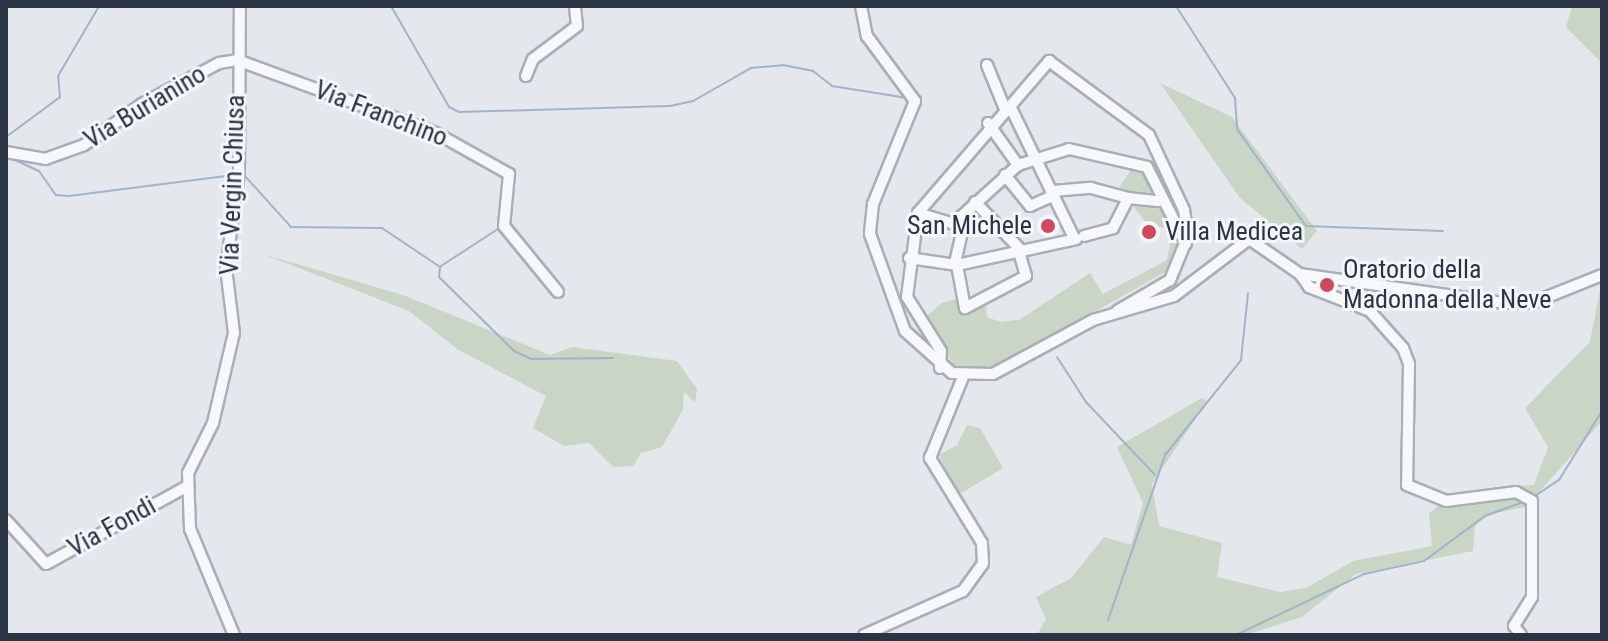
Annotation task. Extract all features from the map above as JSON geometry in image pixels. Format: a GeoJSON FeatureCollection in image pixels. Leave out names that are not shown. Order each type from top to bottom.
{"type":"FeatureCollection","features":[{"type":"Feature","properties":{"kind":"street","name":"Via Vergin Chiusa"},"geometry":{"type":"LineString","coordinates":[[234,635],[190,529],[188,486],[195,450],[216,412],[234,333],[226,268],[239,172],[237,60],[240,6]]}},
{"type":"Feature","properties":{"kind":"street"},"geometry":{"type":"LineString","coordinates":[[526,76],[533,59],[577,26],[575,6]]}},
{"type":"Feature","properties":{"kind":"street"},"geometry":{"type":"LineString","coordinates":[[861,6],[867,36],[915,101],[873,204],[870,234],[905,331],[940,368],[963,377],[993,374],[1116,312],[1170,280],[1186,244],[1184,210],[1149,135],[1049,61],[1008,107],[988,123],[918,213],[909,258],[907,297],[941,351],[940,368]]}},
{"type":"Feature","properties":{"kind":"street","name":"Via Burianino"},"geometry":{"type":"LineString","coordinates":[[6,152],[45,159],[96,141],[142,104],[237,60]]}},
{"type":"Feature","properties":{"kind":"street","name":"Via Franchino"},"geometry":{"type":"LineString","coordinates":[[237,60],[436,133],[509,174],[506,229],[558,292]]}},
{"type":"Feature","properties":{"kind":"street"},"geometry":{"type":"LineString","coordinates":[[987,65],[1030,157],[1078,238]]}},
{"type":"Feature","properties":{"kind":"street"},"geometry":{"type":"LineString","coordinates":[[988,123],[1018,165]]}},
{"type":"Feature","properties":{"kind":"street"},"geometry":{"type":"LineString","coordinates":[[918,213],[947,225],[1030,157],[1069,149],[1136,161],[1147,167],[1158,201],[1186,244]]}},
{"type":"Feature","properties":{"kind":"street"},"geometry":{"type":"LineString","coordinates":[[1005,175],[1030,206],[1054,193],[1091,188],[1128,198],[1158,201]]}},
{"type":"Feature","properties":{"kind":"street"},"geometry":{"type":"LineString","coordinates":[[965,212],[956,264],[965,308],[1026,276],[1020,248],[978,198]]}},
{"type":"Feature","properties":{"kind":"street"},"geometry":{"type":"LineString","coordinates":[[909,258],[956,264],[1078,238],[1113,228],[1128,198]]}},
{"type":"Feature","properties":{"kind":"street"},"geometry":{"type":"LineString","coordinates":[[1116,312],[1174,296],[1249,239],[1289,270],[1300,274],[1505,303],[1602,284]]}},
{"type":"Feature","properties":{"kind":"street"},"geometry":{"type":"LineString","coordinates":[[1300,274],[1309,287],[1370,311],[1403,348],[1409,364],[1407,485],[1446,501],[1516,492],[1532,501],[1532,597],[1514,626],[1521,635]]}},
{"type":"Feature","properties":{"kind":"street"},"geometry":{"type":"LineString","coordinates":[[1575,289],[1602,275]]}},
{"type":"Feature","properties":{"kind":"street"},"geometry":{"type":"LineString","coordinates":[[864,635],[963,591],[983,563],[982,543],[930,458],[963,377]]}},
{"type":"Feature","properties":{"kind":"street","name":"Via Fondi"},"geometry":{"type":"LineString","coordinates":[[6,520],[46,564],[188,486]]}},
{"type":"Feature","properties":{"kind":"green space"},"geometry":{"type":"Polygon","coordinates":[[[1572,6],[1602,6],[1602,63],[1566,27],[1572,6]]]}},
{"type":"Feature","properties":{"kind":"green space"},"geometry":{"type":"Polygon","coordinates":[[[1160,83],[1232,117],[1317,231],[1302,249],[1240,198],[1160,83]]]}},
{"type":"Feature","properties":{"kind":"green space"},"geometry":{"type":"Polygon","coordinates":[[[1138,159],[1160,173],[1176,203],[1183,229],[1174,267],[988,372],[957,369],[922,320],[942,303],[959,298],[964,311],[986,305],[987,317],[1000,322],[1019,320],[1090,273],[1103,294],[1167,260],[1173,230],[1147,224],[1119,188],[1138,159]]]}},
{"type":"Feature","properties":{"kind":"green space"},"geometry":{"type":"Polygon","coordinates":[[[263,254],[403,295],[550,355],[572,347],[677,361],[697,389],[695,402],[684,392],[683,410],[662,447],[641,453],[633,466],[613,467],[589,443],[564,446],[533,428],[546,396],[457,349],[409,311],[263,254]]]}},
{"type":"Feature","properties":{"kind":"green space"},"geometry":{"type":"Polygon","coordinates":[[[1602,280],[1602,421],[1526,507],[1487,515],[1475,526],[1473,551],[1356,574],[1302,617],[1246,635],[1037,635],[1046,619],[1036,597],[1071,578],[1104,537],[1131,545],[1143,503],[1117,447],[1202,398],[1207,401],[1152,484],[1159,526],[1222,543],[1217,577],[1280,592],[1306,588],[1353,561],[1432,546],[1429,513],[1457,492],[1534,485],[1548,447],[1525,408],[1590,342],[1602,280]]]}},
{"type":"Feature","properties":{"kind":"green space"},"geometry":{"type":"Polygon","coordinates":[[[967,425],[980,428],[1003,468],[958,495],[939,455],[957,445],[967,425]]]}},
{"type":"Feature","properties":{"kind":"waterway"},"geometry":{"type":"LineString","coordinates":[[6,137],[60,97],[58,76],[99,6]]}},
{"type":"Feature","properties":{"kind":"waterway"},"geometry":{"type":"LineString","coordinates":[[391,6],[449,107],[459,112],[670,106],[693,101],[751,68],[783,65],[813,71],[832,86],[907,98]]}},
{"type":"Feature","properties":{"kind":"waterway"},"geometry":{"type":"LineString","coordinates":[[1176,6],[1235,98],[1237,129],[1306,226],[1443,231]]}},
{"type":"Feature","properties":{"kind":"waterway"},"geometry":{"type":"LineString","coordinates":[[13,159],[39,171],[56,195],[69,196],[234,175]]}},
{"type":"Feature","properties":{"kind":"waterway"},"geometry":{"type":"LineString","coordinates":[[244,175],[291,227],[382,228],[440,267]]}},
{"type":"Feature","properties":{"kind":"waterway"},"geometry":{"type":"LineString","coordinates":[[441,266],[501,227]]}},
{"type":"Feature","properties":{"kind":"waterway"},"geometry":{"type":"LineString","coordinates":[[440,268],[439,277],[514,351],[531,359],[613,358]]}},
{"type":"Feature","properties":{"kind":"waterway"},"geometry":{"type":"LineString","coordinates":[[1108,620],[1165,455],[1241,360],[1248,293]]}},
{"type":"Feature","properties":{"kind":"waterway"},"geometry":{"type":"LineString","coordinates":[[1057,357],[1086,402],[1155,475]]}},
{"type":"Feature","properties":{"kind":"waterway"},"geometry":{"type":"LineString","coordinates":[[1532,498],[1559,480],[1602,411]]}},
{"type":"Feature","properties":{"kind":"waterway"},"geometry":{"type":"LineString","coordinates":[[1236,635],[1364,574],[1424,561],[1485,516],[1523,502]]}},
{"type":"Feature","properties":{"kind":"place","name":"San Michele"},"geometry":{"type":"Point","coordinates":[1048,226]}},
{"type":"Feature","properties":{"kind":"place","name":"Villa Medicea"},"geometry":{"type":"Point","coordinates":[1149,232]}},
{"type":"Feature","properties":{"kind":"place","name":"Oratorio della Madonna della Neve"},"geometry":{"type":"Point","coordinates":[1327,285]}}]}
